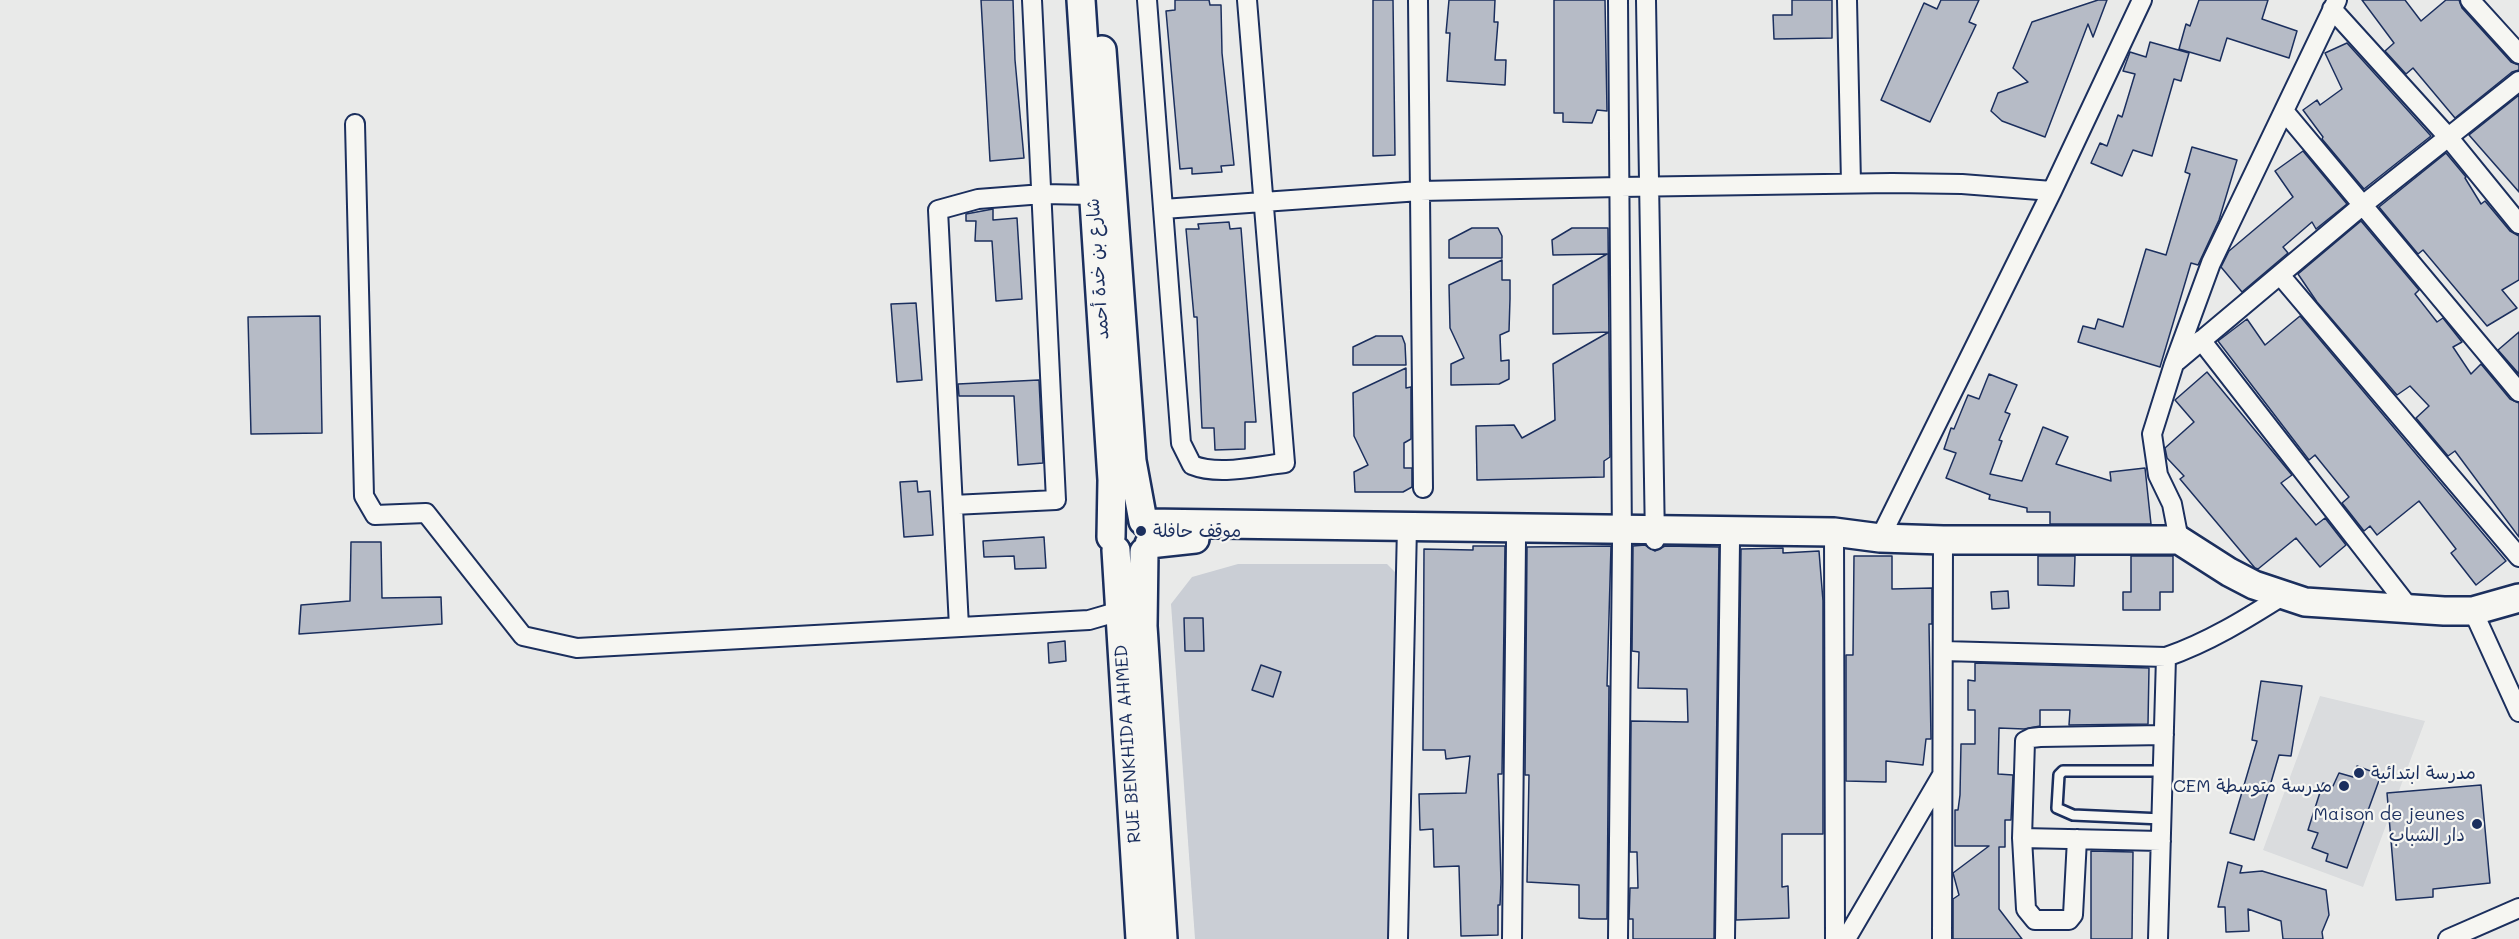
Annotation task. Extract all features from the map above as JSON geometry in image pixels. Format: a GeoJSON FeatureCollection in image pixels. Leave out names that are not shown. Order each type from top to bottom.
{"type":"FeatureCollection","features":[{"type":"Feature","properties":{"kind":"main road","name":"شارع بن خدة أحمد"},"geometry":{"type":"LineString","coordinates":[[1081,0],[1112,480],[1113,544]]}},
{"type":"Feature","properties":{"kind":"main road"},"geometry":{"type":"LineString","coordinates":[[1099,0],[1132,461],[1145,535],[1143,626],[1163,939]]}},
{"type":"Feature","properties":{"kind":"main road"},"geometry":{"type":"LineString","coordinates":[[1145,535],[1133,556],[1121,554],[1113,544],[1112,531],[1119,520],[1131,517],[1145,535],[1205,538],[1407,533],[1718,538],[2179,540],[2229,573],[2254,585],[2304,602],[2411,610],[2473,610],[2519,598]]}},
{"type":"Feature","properties":{"kind":"main road"},"geometry":{"type":"LineString","coordinates":[[1407,533],[1516,541],[1622,535]]}},
{"type":"Feature","properties":{"kind":"main road","name":"RUE BENKHIDA AHMED"},"geometry":{"type":"LineString","coordinates":[[1113,544],[1120,611],[1140,939]]}},
{"type":"Feature","properties":{"kind":"street"},"geometry":{"type":"LineString","coordinates":[[953,505],[1056,500],[1032,0]]}},
{"type":"Feature","properties":{"kind":"street"},"geometry":{"type":"LineString","coordinates":[[1147,0],[1181,443],[1192,465],[1203,469],[1234,469],[1285,463],[1247,0]]}},
{"type":"Feature","properties":{"kind":"street"},"geometry":{"type":"LineString","coordinates":[[1418,0],[1423,488]]}},
{"type":"Feature","properties":{"kind":"street"},"geometry":{"type":"LineString","coordinates":[[1618,0],[1622,535],[1618,939]]}},
{"type":"Feature","properties":{"kind":"street"},"geometry":{"type":"LineString","coordinates":[[1646,0],[1655,536]]}},
{"type":"Feature","properties":{"kind":"street"},"geometry":{"type":"LineString","coordinates":[[1847,0],[1851,183]]}},
{"type":"Feature","properties":{"kind":"street"},"geometry":{"type":"LineString","coordinates":[[1880,538],[2052,191],[2142,0]]}},
{"type":"Feature","properties":{"kind":"street"},"geometry":{"type":"LineString","coordinates":[[2470,0],[2519,54]]}},
{"type":"Feature","properties":{"kind":"street"},"geometry":{"type":"LineString","coordinates":[[2179,540],[2172,504],[2157,475],[2152,434],[2174,364],[2211,263],[2335,5],[2519,224]]}},
{"type":"Feature","properties":{"kind":"street"},"geometry":{"type":"LineString","coordinates":[[2174,364],[2364,204],[2519,81]]}},
{"type":"Feature","properties":{"kind":"street"},"geometry":{"type":"LineString","coordinates":[[2284,111],[2519,392]]}},
{"type":"Feature","properties":{"kind":"street"},"geometry":{"type":"LineString","coordinates":[[355,124],[364,496],[375,515],[426,513],[523,636],[577,648],[1089,620],[1120,611]]}},
{"type":"Feature","properties":{"kind":"street"},"geometry":{"type":"LineString","coordinates":[[1163,209],[1420,191],[1649,186],[1962,184],[2052,191]]}},
{"type":"Feature","properties":{"kind":"street"},"geometry":{"type":"LineString","coordinates":[[959,627],[938,210],[978,199],[1043,194],[1093,195]]}},
{"type":"Feature","properties":{"kind":"street"},"geometry":{"type":"LineString","coordinates":[[2280,275],[2519,556]]}},
{"type":"Feature","properties":{"kind":"street"},"geometry":{"type":"LineString","coordinates":[[2201,340],[2411,610]]}},
{"type":"Feature","properties":{"kind":"street"},"geometry":{"type":"LineString","coordinates":[[1398,939],[1407,533]]}},
{"type":"Feature","properties":{"kind":"street"},"geometry":{"type":"LineString","coordinates":[[1834,537],[1835,939]]}},
{"type":"Feature","properties":{"kind":"street"},"geometry":{"type":"LineString","coordinates":[[1718,538],[1725,939]]}},
{"type":"Feature","properties":{"kind":"street"},"geometry":{"type":"LineString","coordinates":[[1942,939],[1943,540]]}},
{"type":"Feature","properties":{"kind":"street"},"geometry":{"type":"LineString","coordinates":[[1512,939],[1516,541]]}},
{"type":"Feature","properties":{"kind":"street"},"geometry":{"type":"LineString","coordinates":[[1942,651],[2166,657],[2194,647],[2235,626],[2284,595]]}},
{"type":"Feature","properties":{"kind":"street"},"geometry":{"type":"LineString","coordinates":[[2473,610],[2519,712]]}},
{"type":"Feature","properties":{"kind":"street"},"geometry":{"type":"LineString","coordinates":[[2158,939],[2166,657]]}},
{"type":"Feature","properties":{"kind":"street"},"geometry":{"type":"LineString","coordinates":[[2077,839],[2073,915],[2069,920],[2035,920],[2026,909],[2022,838],[2025,741],[2040,737],[2164,735]]}},
{"type":"Feature","properties":{"kind":"street"},"geometry":{"type":"LineString","coordinates":[[1846,939],[1942,774]]}},
{"type":"Feature","properties":{"kind":"street"},"geometry":{"type":"LineString","coordinates":[[2022,838],[2161,841]]}},
{"type":"Feature","properties":{"kind":"street"},"geometry":{"type":"LineString","coordinates":[[2448,939],[2519,908]]}},
{"type":"Feature","properties":{"kind":"lane"},"geometry":{"type":"LineString","coordinates":[[2162,819],[2073,815],[2057,808],[2059,775],[2063,771],[2163,771]]}},
{"type":"Feature","properties":{"kind":"shaded area"},"geometry":{"type":"Polygon","coordinates":[[[1238,564],[1387,564],[1399,576],[1398,939],[1195,939],[1171,604],[1192,577],[1238,564]]]}},
{"type":"Feature","properties":{"kind":"shaded area","name":"CEM مدرسة متوسطة"},"geometry":{"type":"Polygon","coordinates":[[[2320,696],[2425,721],[2363,887],[2263,850],[2320,696]]]}},
{"type":"Feature","properties":{"kind":"building"},"geometry":{"type":"Polygon","coordinates":[[[981,0],[1013,0],[1015,60],[1024,158],[990,161],[981,0]]]}},
{"type":"Feature","properties":{"kind":"building"},"geometry":{"type":"Polygon","coordinates":[[[1175,0],[1209,0],[1210,5],[1221,5],[1222,53],[1234,165],[1221,166],[1222,172],[1192,174],[1192,168],[1180,169],[1166,11],[1175,10],[1175,0]]]}},
{"type":"Feature","properties":{"kind":"building"},"geometry":{"type":"Polygon","coordinates":[[[1373,0],[1393,0],[1395,155],[1373,156],[1373,0]]]}},
{"type":"Feature","properties":{"kind":"building"},"geometry":{"type":"Polygon","coordinates":[[[1449,0],[1495,0],[1494,22],[1498,22],[1495,60],[1506,60],[1505,85],[1447,81],[1450,33],[1446,33],[1449,0]]]}},
{"type":"Feature","properties":{"kind":"building"},"geometry":{"type":"Polygon","coordinates":[[[1554,0],[1605,0],[1607,111],[1597,110],[1592,123],[1563,122],[1563,113],[1554,113],[1554,0]]]}},
{"type":"Feature","properties":{"kind":"building"},"geometry":{"type":"Polygon","coordinates":[[[1792,0],[1832,0],[1832,38],[1774,39],[1773,15],[1792,15],[1792,0]]]}},
{"type":"Feature","properties":{"kind":"building"},"geometry":{"type":"Polygon","coordinates":[[[1941,0],[1979,0],[1969,22],[1976,25],[1930,122],[1881,100],[1924,3],[1937,9],[1941,0]]]}},
{"type":"Feature","properties":{"kind":"building"},"geometry":{"type":"Polygon","coordinates":[[[2098,0],[2107,0],[2093,37],[2088,24],[2045,137],[2002,121],[1991,111],[1998,93],[2028,82],[2013,68],[2032,22],[2098,0]]]}},
{"type":"Feature","properties":{"kind":"building"},"geometry":{"type":"Polygon","coordinates":[[[2199,0],[2268,0],[2262,19],[2297,31],[2289,58],[2227,38],[2220,61],[2179,49],[2186,24],[2190,26],[2199,0]]]}},
{"type":"Feature","properties":{"kind":"building"},"geometry":{"type":"Polygon","coordinates":[[[2362,0],[2405,0],[2421,21],[2446,0],[2459,0],[2462,8],[2511,62],[2519,65],[2519,70],[2512,72],[2455,118],[2413,68],[2406,74],[2385,51],[2394,43],[2362,0]]]}},
{"type":"Feature","properties":{"kind":"building"},"geometry":{"type":"Polygon","coordinates":[[[2150,42],[2189,53],[2181,81],[2174,79],[2152,156],[2133,150],[2122,176],[2091,163],[2100,143],[2107,146],[2118,115],[2122,117],[2135,74],[2123,71],[2130,52],[2146,57],[2150,42]]]}},
{"type":"Feature","properties":{"kind":"building"},"geometry":{"type":"Polygon","coordinates":[[[2347,43],[2431,136],[2364,189],[2322,139],[2323,137],[2303,110],[2317,100],[2320,105],[2342,89],[2325,53],[2347,43]]]}},
{"type":"Feature","properties":{"kind":"building"},"geometry":{"type":"Polygon","coordinates":[[[2519,95],[2519,192],[2469,135],[2519,95]]]}},
{"type":"Feature","properties":{"kind":"building"},"geometry":{"type":"Polygon","coordinates":[[[2192,147],[2237,160],[2219,220],[2198,265],[2191,263],[2160,367],[2078,342],[2083,326],[2095,329],[2098,319],[2123,327],[2146,249],[2166,255],[2190,174],[2185,172],[2192,147]]]}},
{"type":"Feature","properties":{"kind":"building"},"geometry":{"type":"Polygon","coordinates":[[[2303,151],[2347,204],[2316,229],[2312,222],[2283,247],[2288,253],[2242,292],[2221,267],[2229,251],[2293,197],[2275,171],[2303,151]]]}},
{"type":"Feature","properties":{"kind":"building"},"geometry":{"type":"Polygon","coordinates":[[[2446,153],[2466,177],[2481,204],[2485,201],[2510,231],[2519,236],[2519,280],[2502,290],[2517,308],[2487,326],[2423,250],[2418,254],[2379,207],[2446,153]]]}},
{"type":"Feature","properties":{"kind":"building"},"geometry":{"type":"Polygon","coordinates":[[[993,209],[993,220],[1017,218],[1022,299],[996,301],[992,241],[975,241],[976,221],[966,221],[966,214],[993,209]]]}},
{"type":"Feature","properties":{"kind":"building"},"geometry":{"type":"Polygon","coordinates":[[[2361,221],[2419,290],[2415,294],[2437,322],[2443,318],[2462,342],[2453,347],[2471,374],[2481,364],[2510,399],[2519,403],[2519,537],[2455,451],[2448,456],[2416,418],[2429,406],[2410,386],[2397,395],[2317,302],[2298,274],[2361,221]]]}},
{"type":"Feature","properties":{"kind":"building"},"geometry":{"type":"Polygon","coordinates":[[[1229,222],[1230,229],[1241,228],[1256,422],[1245,422],[1245,449],[1215,450],[1214,428],[1202,428],[1197,317],[1194,317],[1186,229],[1199,229],[1198,224],[1229,222]]]}},
{"type":"Feature","properties":{"kind":"building"},"geometry":{"type":"Polygon","coordinates":[[[1472,228],[1498,228],[1502,236],[1502,258],[1449,258],[1449,240],[1472,228]]]}},
{"type":"Feature","properties":{"kind":"building"},"geometry":{"type":"Polygon","coordinates":[[[1572,228],[1608,228],[1609,332],[1553,334],[1553,285],[1607,254],[1553,255],[1552,240],[1572,228]]]}},
{"type":"Feature","properties":{"kind":"building"},"geometry":{"type":"Polygon","coordinates":[[[1502,260],[1502,280],[1510,280],[1510,299],[1509,331],[1500,335],[1501,361],[1509,360],[1509,379],[1499,384],[1451,385],[1451,364],[1464,358],[1450,328],[1449,285],[1502,260]]]}},
{"type":"Feature","properties":{"kind":"building"},"geometry":{"type":"Polygon","coordinates":[[[916,303],[922,380],[897,382],[891,304],[916,303]]]}},
{"type":"Feature","properties":{"kind":"building"},"geometry":{"type":"Polygon","coordinates":[[[320,316],[322,433],[251,434],[248,317],[320,316]]]}},
{"type":"Feature","properties":{"kind":"building"},"geometry":{"type":"Polygon","coordinates":[[[2300,316],[2506,561],[2476,585],[2451,553],[2456,549],[2419,501],[2377,535],[2370,526],[2364,531],[2342,503],[2349,497],[2315,455],[2309,460],[2218,341],[2247,319],[2265,345],[2300,316]]]}},
{"type":"Feature","properties":{"kind":"building"},"geometry":{"type":"Polygon","coordinates":[[[1609,332],[1610,457],[1604,461],[1604,477],[1477,480],[1476,426],[1514,425],[1522,438],[1555,420],[1553,364],[1609,332]]]}},
{"type":"Feature","properties":{"kind":"building"},"geometry":{"type":"Polygon","coordinates":[[[2519,332],[2519,374],[2498,350],[2519,332]]]}},
{"type":"Feature","properties":{"kind":"building"},"geometry":{"type":"Polygon","coordinates":[[[1376,336],[1402,336],[1405,344],[1406,365],[1353,365],[1353,347],[1376,336]]]}},
{"type":"Feature","properties":{"kind":"building"},"geometry":{"type":"Polygon","coordinates":[[[1406,368],[1406,388],[1411,387],[1411,439],[1404,443],[1404,468],[1412,468],[1412,487],[1403,492],[1355,492],[1354,472],[1368,465],[1354,436],[1353,393],[1406,368]]]}},
{"type":"Feature","properties":{"kind":"building"},"geometry":{"type":"Polygon","coordinates":[[[2207,372],[2292,475],[2281,483],[2316,525],[2325,518],[2346,545],[2320,567],[2296,538],[2258,569],[2255,568],[2180,479],[2184,476],[2167,458],[2165,448],[2194,422],[2175,400],[2207,372]]]}},
{"type":"Feature","properties":{"kind":"building"},"geometry":{"type":"Polygon","coordinates":[[[1989,374],[2017,385],[2005,412],[2010,414],[1999,440],[2002,441],[1990,474],[2022,481],[2043,427],[2068,437],[2056,464],[2111,481],[2110,472],[2145,468],[2151,524],[2050,524],[2050,512],[2027,512],[2027,508],[1989,499],[1990,495],[1946,478],[1956,453],[1944,449],[1951,428],[1954,429],[1968,395],[1979,399],[1989,374]]]}},
{"type":"Feature","properties":{"kind":"building"},"geometry":{"type":"Polygon","coordinates":[[[1039,380],[1043,463],[1018,465],[1014,396],[959,396],[958,384],[1039,380]]]}},
{"type":"Feature","properties":{"kind":"building"},"geometry":{"type":"Polygon","coordinates":[[[917,481],[918,492],[930,491],[933,535],[904,537],[900,482],[917,481]]]}},
{"type":"Feature","properties":{"kind":"building"},"geometry":{"type":"Polygon","coordinates":[[[1044,537],[1046,568],[1015,569],[1014,556],[984,557],[983,541],[1044,537]]]}},
{"type":"Feature","properties":{"kind":"building"},"geometry":{"type":"Polygon","coordinates":[[[351,542],[381,542],[382,598],[441,597],[442,624],[299,634],[301,605],[350,601],[351,542]]]}},
{"type":"Feature","properties":{"kind":"building"},"geometry":{"type":"Polygon","coordinates":[[[1645,545],[1655,551],[1665,546],[1719,547],[1714,939],[1633,939],[1633,919],[1629,919],[1630,888],[1638,888],[1637,852],[1630,852],[1631,721],[1688,722],[1687,689],[1638,688],[1639,652],[1632,651],[1633,546],[1645,545]]]}},
{"type":"Feature","properties":{"kind":"building"},"geometry":{"type":"Polygon","coordinates":[[[1473,546],[1505,546],[1502,774],[1498,774],[1501,882],[1498,935],[1461,936],[1459,866],[1434,867],[1433,829],[1420,830],[1419,794],[1466,793],[1470,756],[1446,759],[1445,750],[1423,750],[1424,549],[1473,550],[1473,546]]]}},
{"type":"Feature","properties":{"kind":"building"},"geometry":{"type":"Polygon","coordinates":[[[1611,546],[1607,686],[1609,686],[1607,919],[1592,919],[1579,918],[1579,885],[1527,882],[1529,775],[1525,775],[1527,547],[1611,546]]]}},
{"type":"Feature","properties":{"kind":"building"},"geometry":{"type":"Polygon","coordinates":[[[1783,548],[1783,553],[1819,551],[1823,601],[1823,834],[1782,834],[1782,887],[1788,886],[1789,918],[1736,920],[1741,549],[1783,548]]]}},
{"type":"Feature","properties":{"kind":"building"},"geometry":{"type":"Polygon","coordinates":[[[1854,556],[1892,556],[1892,589],[1932,588],[1932,624],[1929,624],[1931,739],[1926,739],[1923,765],[1886,761],[1886,782],[1846,781],[1846,655],[1853,655],[1854,556]]]}},
{"type":"Feature","properties":{"kind":"building"},"geometry":{"type":"Polygon","coordinates":[[[2038,556],[2075,556],[2074,586],[2038,585],[2038,556]]]}},
{"type":"Feature","properties":{"kind":"building"},"geometry":{"type":"Polygon","coordinates":[[[2131,556],[2173,556],[2173,592],[2160,592],[2160,610],[2123,610],[2123,592],[2131,592],[2131,556]]]}},
{"type":"Feature","properties":{"kind":"building"},"geometry":{"type":"Polygon","coordinates":[[[2008,591],[2009,608],[1992,609],[1991,592],[2008,591]]]}},
{"type":"Feature","properties":{"kind":"building"},"geometry":{"type":"Polygon","coordinates":[[[1184,618],[1203,618],[1204,651],[1185,651],[1184,618]]]}},
{"type":"Feature","properties":{"kind":"building"},"geometry":{"type":"Polygon","coordinates":[[[1065,641],[1066,661],[1049,663],[1048,643],[1065,641]]]}},
{"type":"Feature","properties":{"kind":"building"},"geometry":{"type":"Polygon","coordinates":[[[1975,663],[2149,668],[2148,724],[2069,725],[2070,710],[2040,710],[2040,726],[2024,729],[1999,728],[1998,774],[2013,775],[2011,820],[2005,820],[2005,847],[1999,847],[1999,909],[2022,939],[1953,939],[1953,899],[1959,895],[1953,873],[1989,846],[1955,846],[1955,810],[1958,810],[1960,795],[1961,744],[1975,744],[1975,710],[1968,710],[1968,680],[1975,681],[1975,663]]]}},
{"type":"Feature","properties":{"kind":"building"},"geometry":{"type":"Polygon","coordinates":[[[1261,665],[1281,672],[1273,697],[1252,690],[1261,665]]]}},
{"type":"Feature","properties":{"kind":"building"},"geometry":{"type":"Polygon","coordinates":[[[2261,681],[2302,686],[2291,756],[2279,755],[2254,840],[2230,833],[2257,741],[2252,740],[2261,681]]]}},
{"type":"Feature","properties":{"kind":"building"},"geometry":{"type":"Polygon","coordinates":[[[2357,766],[2381,775],[2347,868],[2326,861],[2328,854],[2312,848],[2318,833],[2308,830],[2323,783],[2333,786],[2339,773],[2353,777],[2357,766]]]}},
{"type":"Feature","properties":{"kind":"building"},"geometry":{"type":"Polygon","coordinates":[[[2481,785],[2490,883],[2433,889],[2433,897],[2396,900],[2387,793],[2481,785]]]}},
{"type":"Feature","properties":{"kind":"building"},"geometry":{"type":"Polygon","coordinates":[[[2091,851],[2133,852],[2132,939],[2091,939],[2091,851]]]}},
{"type":"Feature","properties":{"kind":"building"},"geometry":{"type":"Polygon","coordinates":[[[2228,862],[2242,866],[2240,873],[2262,871],[2326,890],[2329,915],[2322,932],[2323,939],[2283,939],[2281,921],[2248,909],[2249,931],[2226,932],[2225,907],[2218,907],[2228,862]]]}},
{"type":"Feature","properties":{"kind":"place","name":"موقف حافلة"},"geometry":{"type":"Point","coordinates":[1141,531]}},
{"type":"Feature","properties":{"kind":"place","name":"مدرسة ابتدائية"},"geometry":{"type":"Point","coordinates":[2359,773]}},
{"type":"Feature","properties":{"kind":"place","name":"CEM مدرسة متوسطة"},"geometry":{"type":"Point","coordinates":[2344,786]}},
{"type":"Feature","properties":{"kind":"place","name":"Maison de jeunes دار الشباب"},"geometry":{"type":"Point","coordinates":[2477,824]}}]}
